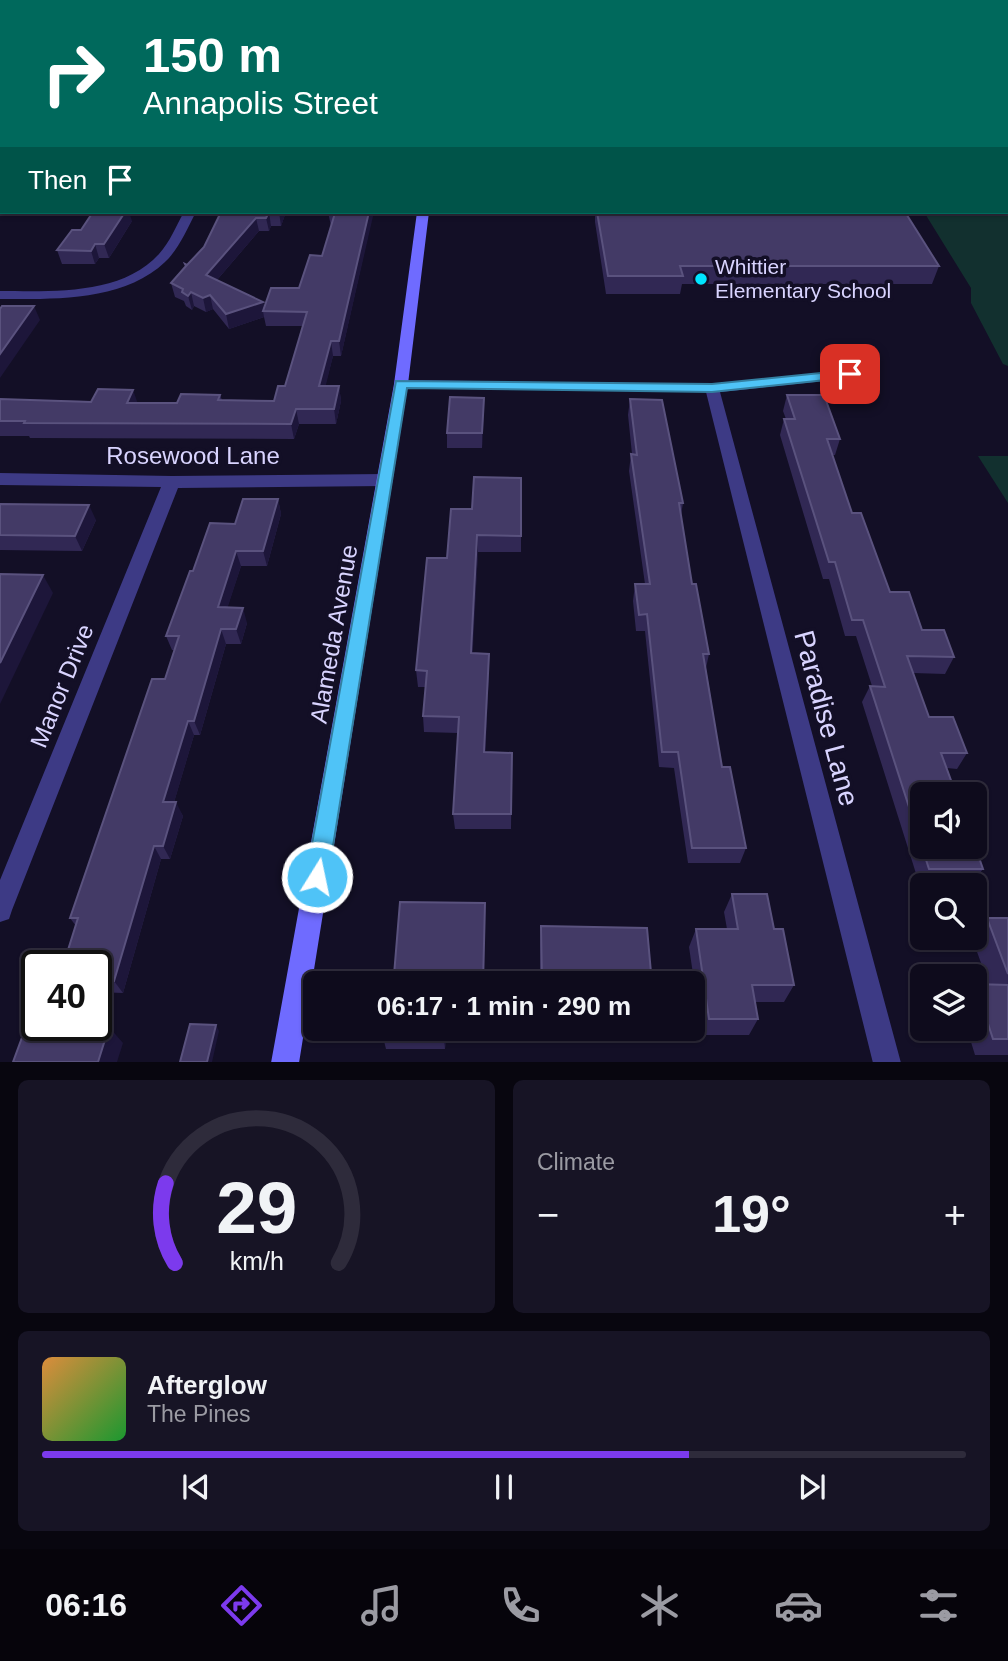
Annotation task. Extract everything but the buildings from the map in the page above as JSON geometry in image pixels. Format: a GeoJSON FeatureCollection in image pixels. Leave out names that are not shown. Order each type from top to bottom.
{"type":"FeatureCollection","features":[{"type":"Feature","properties":{"kind":"street"},"geometry":{"type":"LineString","coordinates":[[0,295],[67,295],[137,275],[159,262],[189,214]]}},
{"type":"Feature","properties":{"kind":"street","name":"Alameda Avenue"},"geometry":{"type":"LineString","coordinates":[[285,1062],[401,384],[423,214]]}},
{"type":"Feature","properties":{"kind":"street"},"geometry":{"type":"LineString","coordinates":[[401,384],[712,388],[868,373]]}},
{"type":"Feature","properties":{"kind":"street","name":"Paradise Lane"},"geometry":{"type":"LineString","coordinates":[[712,388],[887,1062]]}},
{"type":"Feature","properties":{"kind":"street","name":"Rosewood Lane"},"geometry":{"type":"LineString","coordinates":[[0,479],[172,482],[385,480]]}},
{"type":"Feature","properties":{"kind":"street","name":"Manor Drive"},"geometry":{"type":"LineString","coordinates":[[0,910],[172,482]]}},
{"type":"Feature","properties":{"kind":"green space"},"geometry":{"type":"Polygon","coordinates":[[[925,214],[1008,214],[1008,366],[1003,364],[971,303],[971,288],[925,214]]]}},
{"type":"Feature","properties":{"kind":"green space"},"geometry":{"type":"Polygon","coordinates":[[[978,456],[1008,456],[1008,503],[978,456]]]}},
{"type":"Feature","properties":{"kind":"place","name":"Whittier Elementary School"},"geometry":{"type":"Point","coordinates":[701,279]}},
{"type":"Feature","properties":{"kind":"route"},"geometry":{"type":"LineString","coordinates":[[317,877],[401,384],[712,388],[850,374]]}}]}
